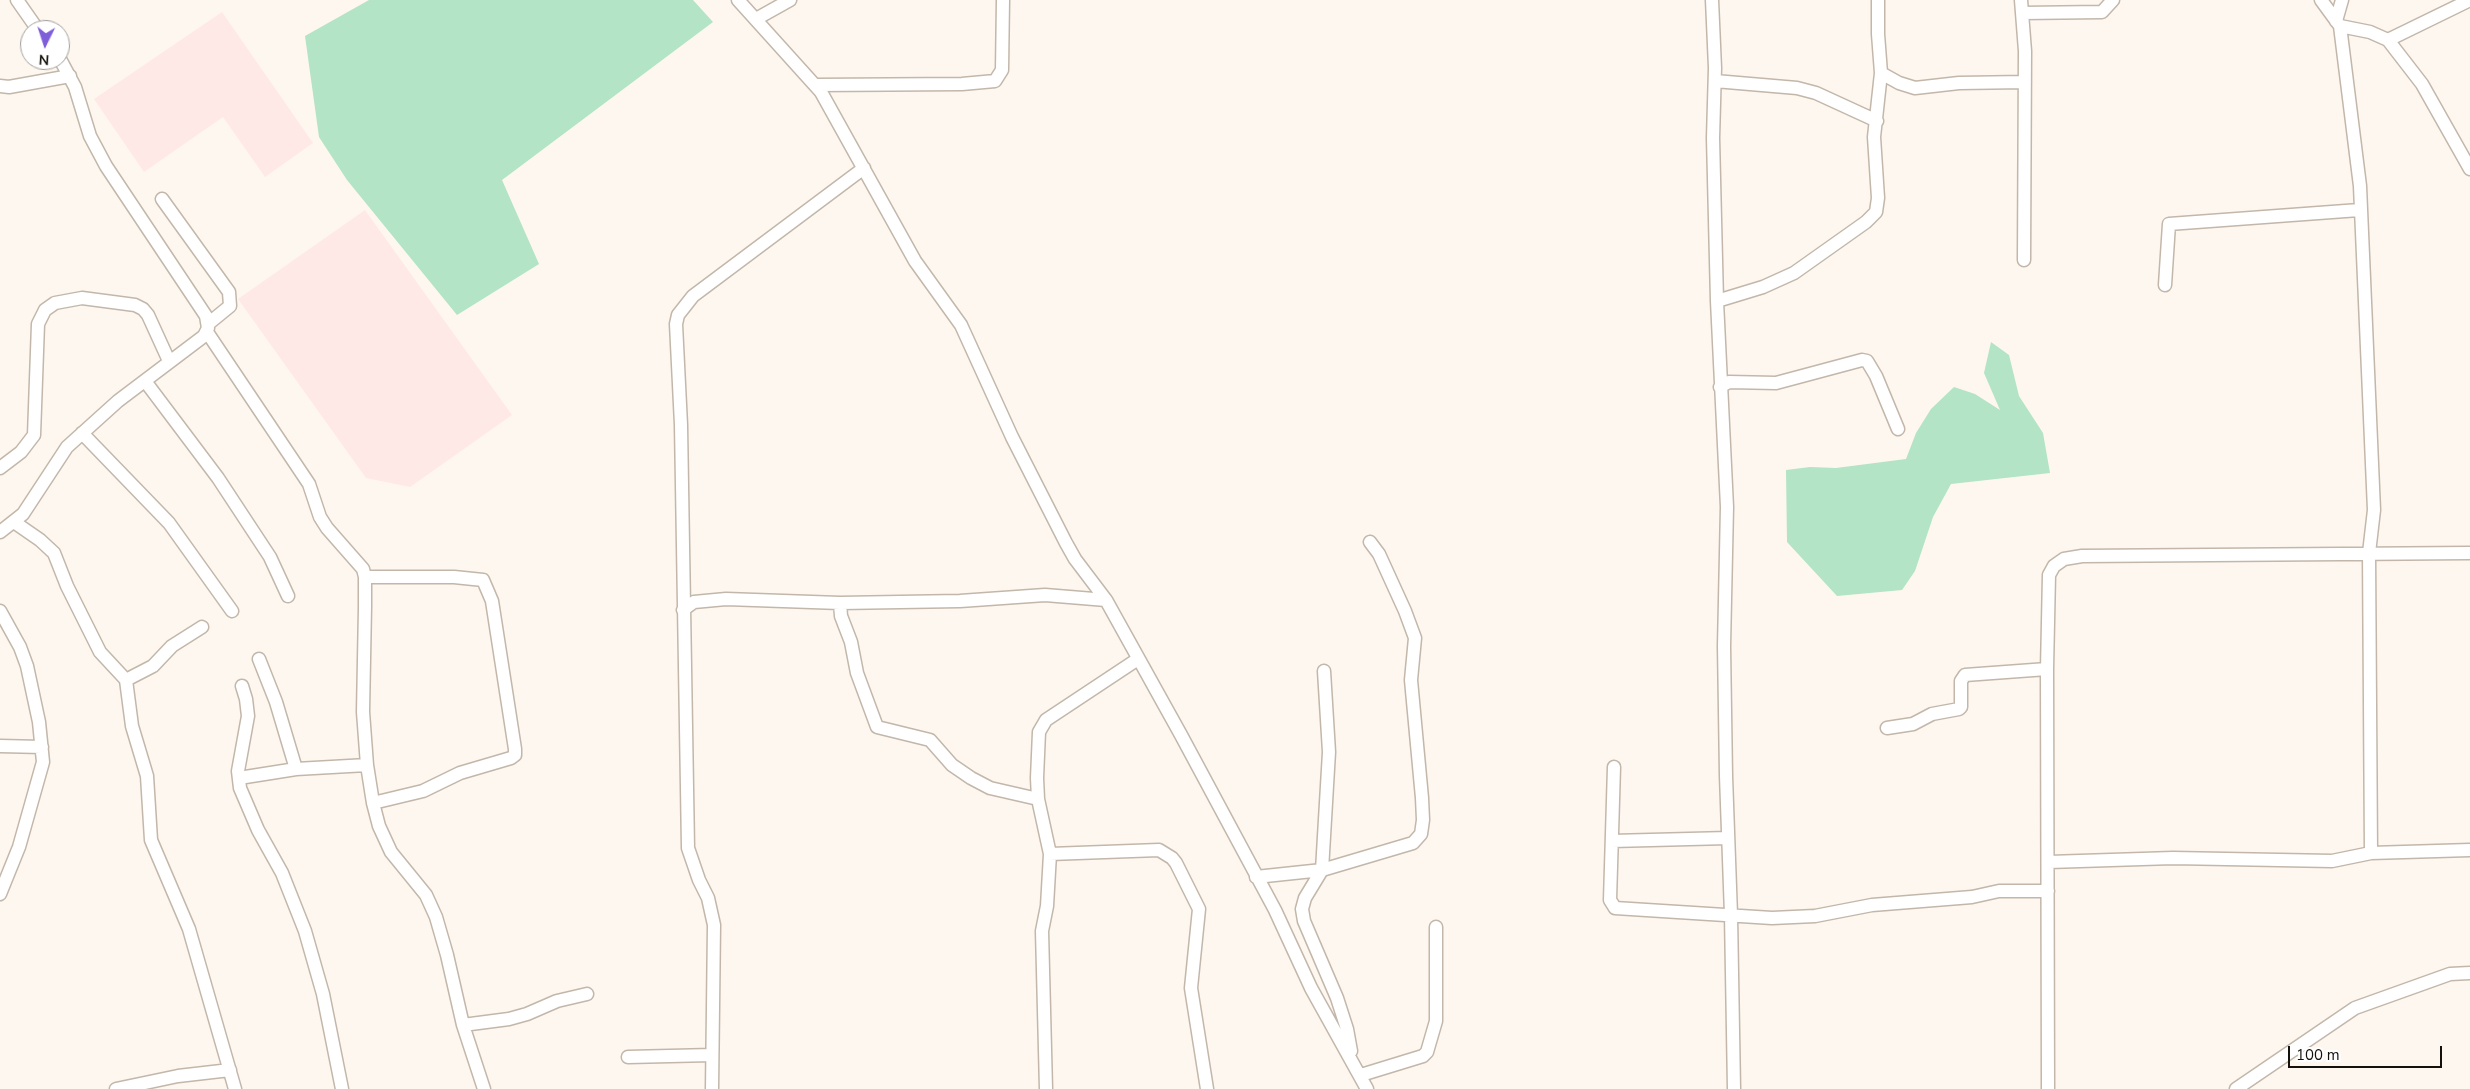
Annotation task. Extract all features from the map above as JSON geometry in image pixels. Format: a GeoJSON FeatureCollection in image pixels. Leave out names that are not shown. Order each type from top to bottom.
{"type":"FeatureCollection","features":[{"type":"Feature","properties":{"kind":"street"},"geometry":{"type":"LineString","coordinates":[[17,0],[31,20]]}},
{"type":"Feature","properties":{"kind":"street"},"geometry":{"type":"LineString","coordinates":[[738,0],[816,85],[915,261],[961,325],[1012,437],[1066,543],[1075,559],[1106,600],[1275,910],[1311,988],[1352,1058],[1367,1089]]}},
{"type":"Feature","properties":{"kind":"street"},"geometry":{"type":"LineString","coordinates":[[756,19],[790,0]]}},
{"type":"Feature","properties":{"kind":"street"},"geometry":{"type":"LineString","coordinates":[[816,85],[962,84],[995,81],[1002,70],[1003,0]]}},
{"type":"Feature","properties":{"kind":"street"},"geometry":{"type":"LineString","coordinates":[[1712,0],[1715,81],[1713,129],[1717,301],[1727,507],[1724,646],[1734,1089]]}},
{"type":"Feature","properties":{"kind":"street"},"geometry":{"type":"LineString","coordinates":[[1717,301],[1763,288],[1786,277],[1872,218],[1876,212],[1878,198],[1874,137],[1881,73],[1878,0]]}},
{"type":"Feature","properties":{"kind":"street"},"geometry":{"type":"LineString","coordinates":[[2021,0],[2025,82],[2024,260]]}},
{"type":"Feature","properties":{"kind":"street"},"geometry":{"type":"LineString","coordinates":[[2022,13],[2102,12],[2113,0]]}},
{"type":"Feature","properties":{"kind":"street"},"geometry":{"type":"LineString","coordinates":[[2321,0],[2338,24],[2370,32],[2388,40],[2422,84],[2470,169]]}},
{"type":"Feature","properties":{"kind":"street"},"geometry":{"type":"LineString","coordinates":[[2342,0],[2338,24],[2360,186],[2359,210],[2366,293],[2374,510],[2369,553],[2371,853]]}},
{"type":"Feature","properties":{"kind":"street"},"geometry":{"type":"LineString","coordinates":[[2388,40],[2470,0]]}},
{"type":"Feature","properties":{"kind":"street"},"geometry":{"type":"LineString","coordinates":[[66,70],[90,136],[106,166],[206,316],[207,328],[309,484],[320,517],[334,538],[358,562],[365,577],[363,712],[367,765],[373,803],[379,826],[391,852],[426,895],[436,917],[463,1025],[484,1089]]}},
{"type":"Feature","properties":{"kind":"street"},"geometry":{"type":"LineString","coordinates":[[1881,73],[1899,83],[1915,88],[1959,83],[2025,82]]}},
{"type":"Feature","properties":{"kind":"street"},"geometry":{"type":"LineString","coordinates":[[0,86],[10,87],[70,76]]}},
{"type":"Feature","properties":{"kind":"street"},"geometry":{"type":"LineString","coordinates":[[1715,81],[1797,88],[1816,93],[1877,121]]}},
{"type":"Feature","properties":{"kind":"street"},"geometry":{"type":"LineString","coordinates":[[712,1089],[714,925],[708,898],[699,880],[688,848],[681,425],[676,338],[678,315],[693,296],[864,168]]}},
{"type":"Feature","properties":{"kind":"street"},"geometry":{"type":"LineString","coordinates":[[0,532],[14,522],[30,504],[56,461],[82,433],[118,401],[169,361],[230,306],[229,292],[162,199]]}},
{"type":"Feature","properties":{"kind":"street"},"geometry":{"type":"LineString","coordinates":[[2165,285],[2168,224],[2359,210]]}},
{"type":"Feature","properties":{"kind":"street"},"geometry":{"type":"LineString","coordinates":[[0,468],[21,452],[34,435],[38,324],[45,310],[55,303],[82,298],[136,305],[143,308],[169,361]]}},
{"type":"Feature","properties":{"kind":"street"},"geometry":{"type":"LineString","coordinates":[[1720,387],[1729,382],[1763,384],[1784,382],[1862,360],[1867,361],[1876,376],[1898,429]]}},
{"type":"Feature","properties":{"kind":"street"},"geometry":{"type":"LineString","coordinates":[[145,381],[218,478],[270,557],[288,596]]}},
{"type":"Feature","properties":{"kind":"street"},"geometry":{"type":"LineString","coordinates":[[82,433],[169,523],[232,612]]}},
{"type":"Feature","properties":{"kind":"street"},"geometry":{"type":"LineString","coordinates":[[14,522],[40,540],[54,553],[67,586],[100,652],[126,680],[132,726],[147,776],[151,840],[186,921],[235,1089]]}},
{"type":"Feature","properties":{"kind":"street"},"geometry":{"type":"LineString","coordinates":[[1256,877],[1322,870],[1413,843],[1421,834],[1423,820],[1411,680],[1415,638],[1379,554],[1370,542]]}},
{"type":"Feature","properties":{"kind":"street"},"geometry":{"type":"LineString","coordinates":[[2048,1089],[2049,862],[2047,669],[2049,575],[2054,566],[2064,559],[2082,556],[2470,553]]}},
{"type":"Feature","properties":{"kind":"street"},"geometry":{"type":"LineString","coordinates":[[365,577],[454,577],[483,580],[492,601],[515,749],[515,754],[511,758],[460,773],[423,791],[373,803]]}},
{"type":"Feature","properties":{"kind":"street"},"geometry":{"type":"LineString","coordinates":[[683,610],[694,602],[704,600],[840,603],[960,600],[1045,594],[1106,600]]}},
{"type":"Feature","properties":{"kind":"street"},"geometry":{"type":"LineString","coordinates":[[840,603],[841,616],[851,642],[857,673],[876,727],[930,740],[952,765],[971,778],[990,788],[1038,799]]}},
{"type":"Feature","properties":{"kind":"street"},"geometry":{"type":"LineString","coordinates":[[0,611],[20,647],[26,666],[35,702],[42,747],[43,770],[34,793],[19,847],[0,894]]}},
{"type":"Feature","properties":{"kind":"street"},"geometry":{"type":"LineString","coordinates":[[126,680],[153,666],[172,646],[202,627]]}},
{"type":"Feature","properties":{"kind":"street"},"geometry":{"type":"LineString","coordinates":[[259,659],[276,702],[296,769]]}},
{"type":"Feature","properties":{"kind":"street"},"geometry":{"type":"LineString","coordinates":[[1046,1089],[1042,931],[1047,906],[1050,854],[1038,799],[1037,747],[1039,732],[1042,725],[1072,702],[1138,659]]}},
{"type":"Feature","properties":{"kind":"street"},"geometry":{"type":"LineString","coordinates":[[1887,728],[1913,724],[1932,714],[1959,709],[1961,707],[1961,681],[1966,675],[2047,669]]}},
{"type":"Feature","properties":{"kind":"street"},"geometry":{"type":"LineString","coordinates":[[1324,671],[1329,752],[1322,870],[1305,898],[1302,909],[1304,921],[1337,998],[1347,1029],[1352,1058]]}},
{"type":"Feature","properties":{"kind":"street"},"geometry":{"type":"LineString","coordinates":[[242,686],[248,716],[239,778],[243,799],[282,873],[305,930],[323,994],[342,1089]]}},
{"type":"Feature","properties":{"kind":"street"},"geometry":{"type":"LineString","coordinates":[[0,746],[42,747]]}},
{"type":"Feature","properties":{"kind":"street"},"geometry":{"type":"LineString","coordinates":[[239,778],[296,769],[367,765]]}},
{"type":"Feature","properties":{"kind":"street"},"geometry":{"type":"LineString","coordinates":[[1614,767],[1610,900],[1615,908],[1772,918],[1815,916],[1872,906],[1972,897],[1999,891],[2048,891]]}},
{"type":"Feature","properties":{"kind":"street"},"geometry":{"type":"LineString","coordinates":[[1612,841],[1728,838]]}},
{"type":"Feature","properties":{"kind":"street"},"geometry":{"type":"LineString","coordinates":[[1050,854],[1159,850],[1172,858],[1176,863],[1199,909],[1191,988],[1207,1089]]}},
{"type":"Feature","properties":{"kind":"street"},"geometry":{"type":"LineString","coordinates":[[2049,862],[2172,858],[2332,861],[2371,853],[2470,850]]}},
{"type":"Feature","properties":{"kind":"street"},"geometry":{"type":"LineString","coordinates":[[1360,1075],[1422,1056],[1427,1052],[1436,1021],[1436,927]]}},
{"type":"Feature","properties":{"kind":"street"},"geometry":{"type":"LineString","coordinates":[[2236,1089],[2355,1008],[2450,974],[2470,973]]}},
{"type":"Feature","properties":{"kind":"street"},"geometry":{"type":"LineString","coordinates":[[463,1025],[509,1019],[527,1014],[557,1001],[587,994]]}},
{"type":"Feature","properties":{"kind":"street"},"geometry":{"type":"LineString","coordinates":[[628,1057],[712,1055]]}},
{"type":"Feature","properties":{"kind":"street"},"geometry":{"type":"LineString","coordinates":[[116,1089],[178,1076],[230,1070]]}},
{"type":"Feature","properties":{"kind":"shaded area"},"geometry":{"type":"Polygon","coordinates":[[[222,12],[313,143],[265,177],[223,117],[144,172],[94,99],[222,12]]]}},
{"type":"Feature","properties":{"kind":"shaded area"},"geometry":{"type":"Polygon","coordinates":[[[365,210],[512,415],[410,487],[366,478],[238,299],[365,210]]]}},
{"type":"Feature","properties":{"kind":"green space"},"geometry":{"type":"Polygon","coordinates":[[[369,0],[693,0],[713,22],[502,180],[539,264],[457,315],[347,180],[319,137],[305,36],[369,0]]]}},
{"type":"Feature","properties":{"kind":"green space"},"geometry":{"type":"Polygon","coordinates":[[[1991,342],[2009,355],[2019,396],[2043,433],[2050,473],[1951,484],[1933,517],[1915,571],[1902,590],[1837,596],[1787,542],[1786,470],[1810,467],[1836,468],[1906,459],[1916,433],[1931,409],[1954,387],[1975,394],[2000,410],[1984,373],[1991,342]]]}}]}
